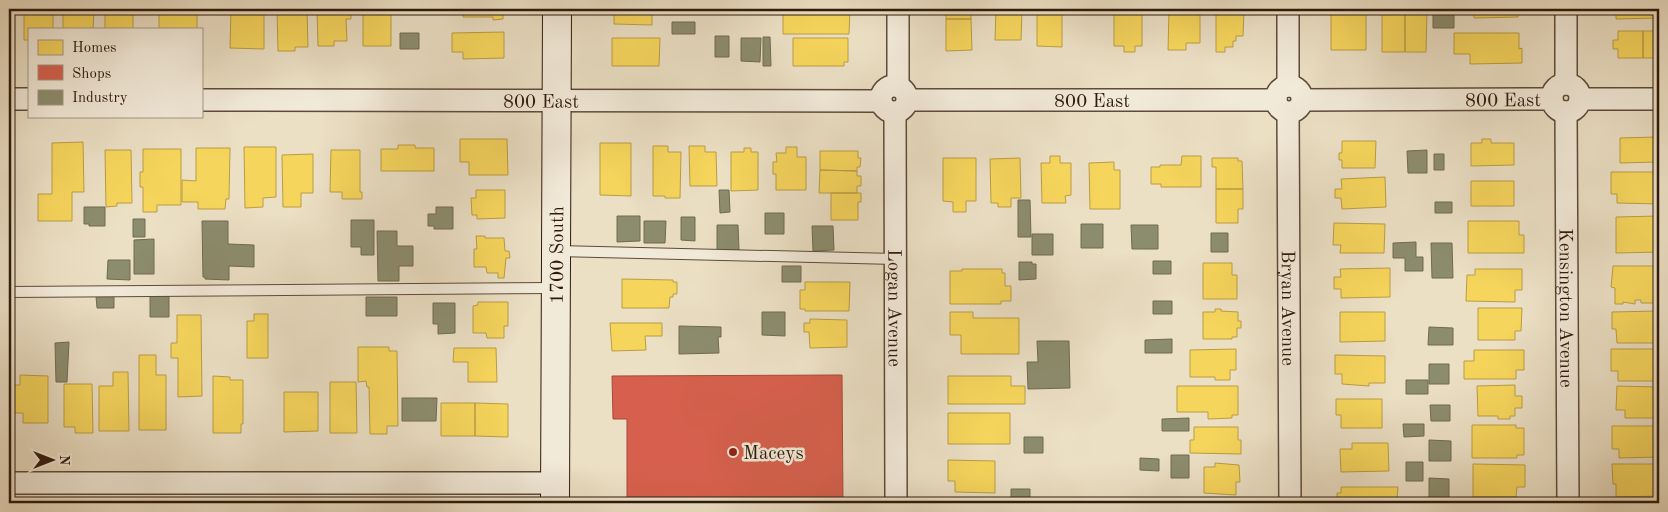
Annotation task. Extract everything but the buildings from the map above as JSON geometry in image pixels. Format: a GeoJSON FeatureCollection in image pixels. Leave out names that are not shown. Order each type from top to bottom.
{"type":"FeatureCollection","features":[{"type":"Feature","properties":{"kind":"street","name":"1700 South"},"geometry":{"type":"LineString","coordinates":[[555,493],[557,9]]}},
{"type":"Feature","properties":{"kind":"street","name":"Logan Avenue"},"geometry":{"type":"LineString","coordinates":[[896,503],[895,100],[898,9]]}},
{"type":"Feature","properties":{"kind":"street","name":"Bryan Avenue"},"geometry":{"type":"LineString","coordinates":[[1288,9],[1290,503]]}},
{"type":"Feature","properties":{"kind":"street","name":"Kensington Avenue"},"geometry":{"type":"LineString","coordinates":[[1566,9],[1568,503]]}},
{"type":"Feature","properties":{"kind":"street"},"geometry":{"type":"LineString","coordinates":[[9,99],[28,99]]}},
{"type":"Feature","properties":{"kind":"street","name":"800 East"},"geometry":{"type":"LineString","coordinates":[[202,100],[1659,99]]}},
{"type":"Feature","properties":{"kind":"street"},"geometry":{"type":"LineString","coordinates":[[9,483],[555,493]]}},
{"type":"Feature","properties":{"kind":"lane"},"geometry":{"type":"LineString","coordinates":[[556,251],[896,259]]}},
{"type":"Feature","properties":{"kind":"lane"},"geometry":{"type":"LineString","coordinates":[[9,292],[556,288]]}},
{"type":"Feature","properties":{"kind":"place","name":"Maceys"},"geometry":{"type":"Point","coordinates":[733,452]}}]}
